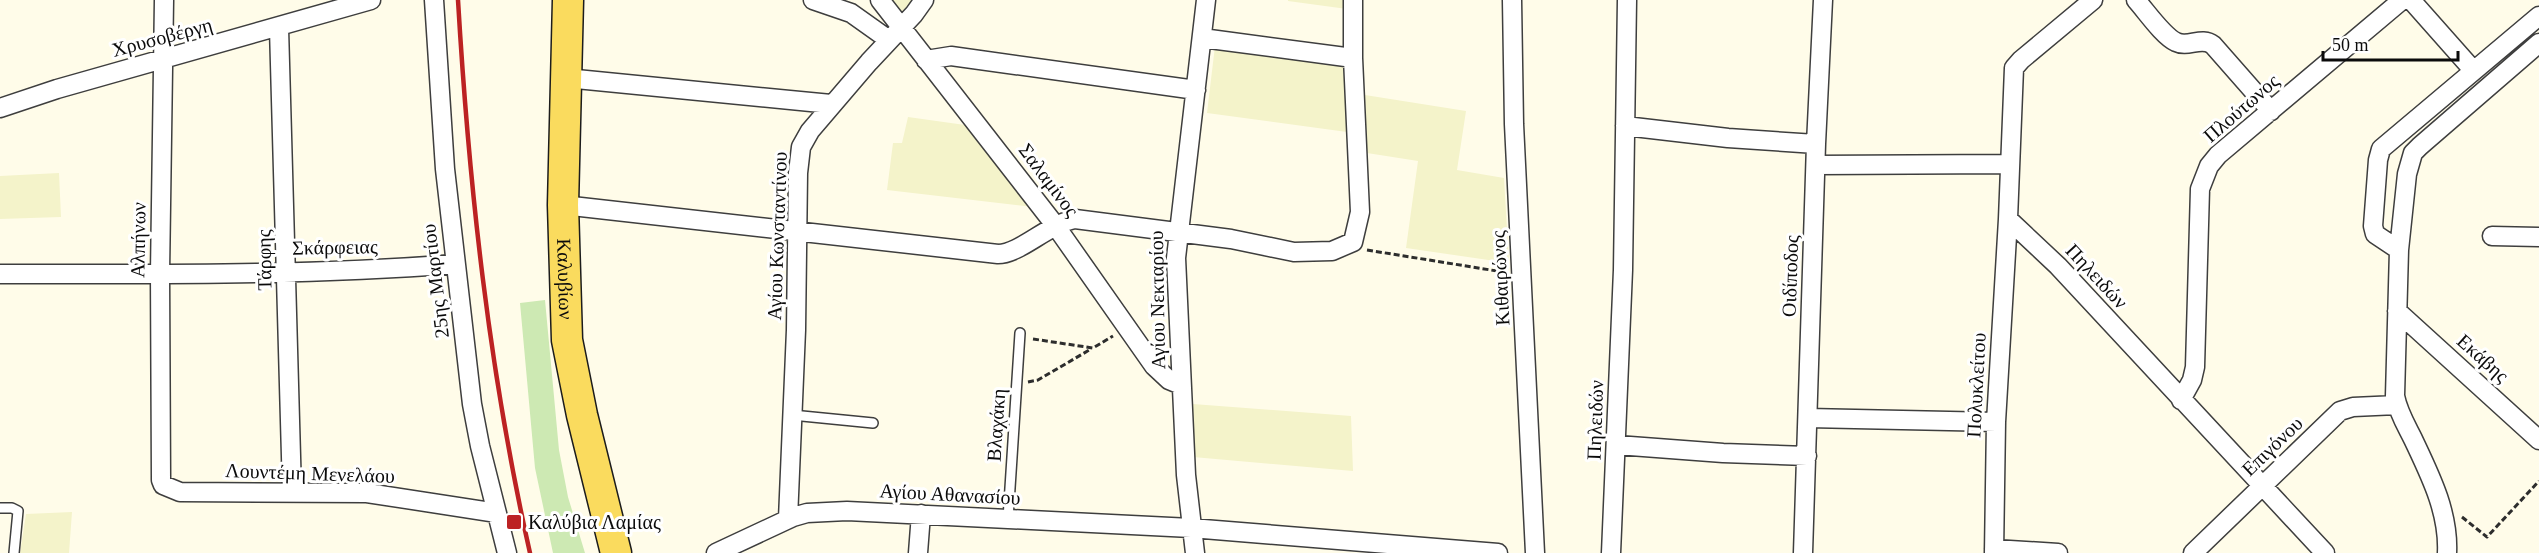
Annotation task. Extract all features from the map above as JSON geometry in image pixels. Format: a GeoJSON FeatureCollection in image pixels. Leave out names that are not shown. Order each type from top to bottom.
{"type":"FeatureCollection","features":[{"type":"Feature","properties":{"kind":"main road","name":"Καλυβίων"},"geometry":{"type":"LineString","coordinates":[[568,0],[562,205],[563,269],[569,356],[616,553]]}},
{"type":"Feature","properties":{"kind":"street","name":"Αλπήνων"},"geometry":{"type":"LineString","coordinates":[[161,480],[160,273],[164,0]]}},
{"type":"Feature","properties":{"kind":"street","name":"Χρυσοβέργη"},"geometry":{"type":"LineString","coordinates":[[0,108],[57,89],[371,0]]}},
{"type":"Feature","properties":{"kind":"street","name":"25ης Μαρτίου"},"geometry":{"type":"LineString","coordinates":[[434,0],[439,97],[455,264],[472,404],[507,553]]}},
{"type":"Feature","properties":{"kind":"street"},"geometry":{"type":"LineString","coordinates":[[813,0],[851,13],[895,34]]}},
{"type":"Feature","properties":{"kind":"street","name":"Σαλαμίνος"},"geometry":{"type":"LineString","coordinates":[[880,0],[895,34],[927,60],[1055,225],[1161,374],[1181,385]]}},
{"type":"Feature","properties":{"kind":"street","name":"Αγίου Κωνσταντίνου"},"geometry":{"type":"LineString","coordinates":[[788,519],[798,173],[801,147],[831,104],[924,0]]}},
{"type":"Feature","properties":{"kind":"street","name":"Αγίου Νεκταρίου"},"geometry":{"type":"LineString","coordinates":[[1196,545],[1181,385],[1176,284],[1178,233],[1206,0]]}},
{"type":"Feature","properties":{"kind":"street"},"geometry":{"type":"LineString","coordinates":[[562,205],[1002,254],[1015,249],[1055,225],[1075,219],[1231,239],[1294,252],[1332,251],[1351,244],[1356,236],[1360,212],[1353,58],[1353,0]]}},
{"type":"Feature","properties":{"kind":"street","name":"Κιθαιρώνος"},"geometry":{"type":"LineString","coordinates":[[1512,0],[1514,124],[1535,553]]}},
{"type":"Feature","properties":{"kind":"street","name":"Πηλειδών"},"geometry":{"type":"LineString","coordinates":[[1611,553],[1623,270],[1627,0]]}},
{"type":"Feature","properties":{"kind":"street","name":"Οιδίποδος"},"geometry":{"type":"LineString","coordinates":[[1803,553],[1823,0]]}},
{"type":"Feature","properties":{"kind":"street"},"geometry":{"type":"LineString","coordinates":[[2008,219],[2014,68],[2020,60],[2093,0]]}},
{"type":"Feature","properties":{"kind":"street"},"geometry":{"type":"LineString","coordinates":[[2136,0],[2174,41],[2183,44],[2209,42],[2213,45],[2271,111]]}},
{"type":"Feature","properties":{"kind":"street","name":"Πλούτωνος"},"geometry":{"type":"LineString","coordinates":[[2181,400],[2192,380],[2196,355],[2200,189],[2204,176],[2213,160],[2402,0]]}},
{"type":"Feature","properties":{"kind":"street"},"geometry":{"type":"LineString","coordinates":[[2411,0],[2473,70]]}},
{"type":"Feature","properties":{"kind":"street"},"geometry":{"type":"LineString","coordinates":[[2399,250],[2375,234],[2373,226],[2378,160],[2381,149],[2539,16]]}},
{"type":"Feature","properties":{"kind":"street","name":"Τάρφης"},"geometry":{"type":"LineString","coordinates":[[279,27],[287,270],[286,361],[292,492]]}},
{"type":"Feature","properties":{"kind":"street"},"geometry":{"type":"LineString","coordinates":[[1202,38],[1353,58]]}},
{"type":"Feature","properties":{"kind":"street"},"geometry":{"type":"LineString","coordinates":[[2447,553],[2448,538],[2431,478],[2395,396],[2399,250],[2407,174],[2413,153],[2539,43]]}},
{"type":"Feature","properties":{"kind":"street"},"geometry":{"type":"LineString","coordinates":[[927,60],[951,56],[1196,90]]}},
{"type":"Feature","properties":{"kind":"street"},"geometry":{"type":"LineString","coordinates":[[566,78],[831,104]]}},
{"type":"Feature","properties":{"kind":"street"},"geometry":{"type":"LineString","coordinates":[[1625,126],[1728,138],[1816,144]]}},
{"type":"Feature","properties":{"kind":"street"},"geometry":{"type":"LineString","coordinates":[[1816,165],[2009,164]]}},
{"type":"Feature","properties":{"kind":"street","name":"Πηλειδών"},"geometry":{"type":"LineString","coordinates":[[2008,219],[2058,266],[2261,487],[2325,553]]}},
{"type":"Feature","properties":{"kind":"street","name":"Πολυκλείτου"},"geometry":{"type":"LineString","coordinates":[[1994,551],[1996,422],[2008,219]]}},
{"type":"Feature","properties":{"kind":"street"},"geometry":{"type":"LineString","coordinates":[[2492,236],[2539,237]]}},
{"type":"Feature","properties":{"kind":"street","name":"Σκάρφειας"},"geometry":{"type":"LineString","coordinates":[[0,274],[160,273],[455,264]]}},
{"type":"Feature","properties":{"kind":"street","name":"Εκάβης"},"geometry":{"type":"LineString","coordinates":[[2397,311],[2539,440]]}},
{"type":"Feature","properties":{"kind":"street","name":"Επιγόνου"},"geometry":{"type":"LineString","coordinates":[[2193,553],[2340,411],[2353,407],[2397,405]]}},
{"type":"Feature","properties":{"kind":"street"},"geometry":{"type":"LineString","coordinates":[[1808,418],[1996,422]]}},
{"type":"Feature","properties":{"kind":"street"},"geometry":{"type":"LineString","coordinates":[[1617,445],[1723,453],[1807,456]]}},
{"type":"Feature","properties":{"kind":"street","name":"Λουντέμη Μενελάου"},"geometry":{"type":"LineString","coordinates":[[161,480],[163,485],[180,492],[367,493],[497,513]]}},
{"type":"Feature","properties":{"kind":"street","name":"Αγίου Αθανασίου"},"geometry":{"type":"LineString","coordinates":[[716,553],[788,519],[807,513],[847,511],[1008,519],[1196,545],[1498,553]]}},
{"type":"Feature","properties":{"kind":"street"},"geometry":{"type":"LineString","coordinates":[[918,553],[921,514]]}},
{"type":"Feature","properties":{"kind":"street"},"geometry":{"type":"LineString","coordinates":[[1994,551],[2058,553]]}},
{"type":"Feature","properties":{"kind":"lane","name":"Βλαχάκη"},"geometry":{"type":"LineString","coordinates":[[1008,519],[1020,337]]}},
{"type":"Feature","properties":{"kind":"lane"},"geometry":{"type":"LineString","coordinates":[[792,415],[873,423]]}},
{"type":"Feature","properties":{"kind":"lane"},"geometry":{"type":"LineString","coordinates":[[0,508],[12,508],[18,511],[14,553]]}},
{"type":"Feature","properties":{"kind":"path"},"geometry":{"type":"LineString","coordinates":[[1351,244],[1370,251],[1522,275]]}},
{"type":"Feature","properties":{"kind":"path"},"geometry":{"type":"LineString","coordinates":[[1017,384],[1038,380],[1127,327]]}},
{"type":"Feature","properties":{"kind":"path"},"geometry":{"type":"LineString","coordinates":[[1020,337],[1093,348]]}},
{"type":"Feature","properties":{"kind":"path"},"geometry":{"type":"LineString","coordinates":[[2443,515],[2461,516],[2487,537],[2539,481]]}},
{"type":"Feature","properties":{"kind":"green space"},"geometry":{"type":"Polygon","coordinates":[[[891,0],[914,0],[903,11],[900,11],[891,0]]]}},
{"type":"Feature","properties":{"kind":"green space"},"geometry":{"type":"Polygon","coordinates":[[[1347,0],[1347,9],[1288,1],[1347,0]]]}},
{"type":"Feature","properties":{"kind":"green space"},"geometry":{"type":"Polygon","coordinates":[[[1215,46],[1343,63],[1347,132],[1207,113],[1215,46]]]}},
{"type":"Feature","properties":{"kind":"green space"},"geometry":{"type":"Polygon","coordinates":[[[1365,95],[1466,111],[1457,170],[1504,178],[1509,263],[1406,248],[1418,161],[1367,153],[1365,95]]]}},
{"type":"Feature","properties":{"kind":"green space"},"geometry":{"type":"Polygon","coordinates":[[[908,117],[965,125],[1033,207],[887,190],[893,143],[902,143],[908,117]]]}},
{"type":"Feature","properties":{"kind":"green space"},"geometry":{"type":"Polygon","coordinates":[[[59,173],[61,217],[0,219],[0,176],[59,173]]]}},
{"type":"Feature","properties":{"kind":"green space"},"geometry":{"type":"Polygon","coordinates":[[[545,300],[559,450],[568,497],[585,553],[553,553],[535,468],[520,303],[545,300]]]}},
{"type":"Feature","properties":{"kind":"green space"},"geometry":{"type":"Polygon","coordinates":[[[1193,404],[1351,416],[1353,471],[1193,457],[1193,404]]]}},
{"type":"Feature","properties":{"kind":"green space"},"geometry":{"type":"Polygon","coordinates":[[[72,512],[69,553],[20,553],[26,514],[72,512]]]}},
{"type":"Feature","properties":{"kind":"railway"},"geometry":{"type":"LineString","coordinates":[[458,0],[468,139],[483,278],[503,416],[530,553]]}},
{"type":"Feature","properties":{"kind":"place","name":"Καλύβια Λαμίας"},"geometry":{"type":"Point","coordinates":[514,522]}}]}
